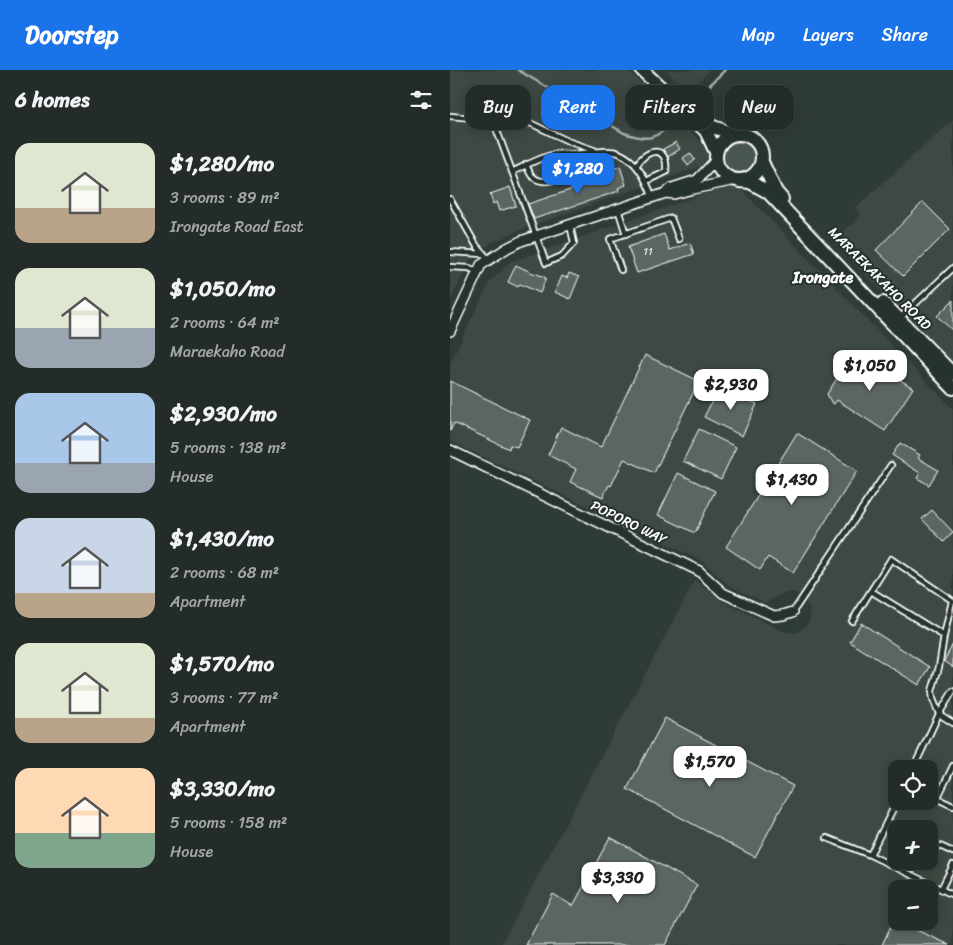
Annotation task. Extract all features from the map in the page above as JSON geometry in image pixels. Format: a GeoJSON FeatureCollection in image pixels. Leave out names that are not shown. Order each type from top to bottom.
{"type":"FeatureCollection","features":[{"type":"Feature","properties":{"kind":"main road"},"geometry":{"type":"LineString","coordinates":[[642,70],[706,132],[716,156],[719,170],[725,176],[738,180],[747,179],[754,175],[762,162]]}},
{"type":"Feature","properties":{"kind":"main road"},"geometry":{"type":"LineString","coordinates":[[654,70],[692,109],[713,127],[734,134],[749,136],[755,140],[760,146],[762,162],[776,192],[804,228]]}},
{"type":"Feature","properties":{"kind":"main road"},"geometry":{"type":"LineString","coordinates":[[716,156],[721,142],[734,134]]}},
{"type":"Feature","properties":{"kind":"main road","name":"MARAEKAKAHO ROAD"},"geometry":{"type":"LineString","coordinates":[[738,180],[750,182],[768,192],[896,322],[953,374]]}},
{"type":"Feature","properties":{"kind":"main road"},"geometry":{"type":"LineString","coordinates":[[896,322],[953,388]]}},
{"type":"Feature","properties":{"kind":"street"},"geometry":{"type":"LineString","coordinates":[[450,331],[486,257],[536,236],[653,198],[666,193],[672,188],[697,180],[716,156]]}},
{"type":"Feature","properties":{"kind":"street"},"geometry":{"type":"LineString","coordinates":[[666,193],[674,194],[738,180]]}},
{"type":"Feature","properties":{"kind":"street","name":"POPORO WAY"},"geometry":{"type":"LineString","coordinates":[[450,450],[699,571],[723,593],[774,616],[784,616],[793,612]]}},
{"type":"Feature","properties":{"kind":"lane"},"geometry":{"type":"LineString","coordinates":[[450,116],[465,117]]}},
{"type":"Feature","properties":{"kind":"lane"},"geometry":{"type":"LineString","coordinates":[[531,122],[570,142],[597,151]]}},
{"type":"Feature","properties":{"kind":"lane"},"geometry":{"type":"LineString","coordinates":[[497,130],[546,263],[562,256],[574,243],[570,225]]}},
{"type":"Feature","properties":{"kind":"lane"},"geometry":{"type":"LineString","coordinates":[[512,172],[526,164],[557,153],[574,154],[597,151],[618,153],[636,166],[646,181],[653,198]]}},
{"type":"Feature","properties":{"kind":"lane"},"geometry":{"type":"LineString","coordinates":[[636,166],[645,155],[652,152],[659,152],[667,160],[666,172],[646,181]]}},
{"type":"Feature","properties":{"kind":"lane"},"geometry":{"type":"LineString","coordinates":[[526,164],[532,176],[543,181],[557,179],[568,170],[574,154]]}},
{"type":"Feature","properties":{"kind":"lane"},"geometry":{"type":"LineString","coordinates":[[450,200],[476,245],[486,257]]}},
{"type":"Feature","properties":{"kind":"lane"},"geometry":{"type":"LineString","coordinates":[[618,209],[626,234]]}},
{"type":"Feature","properties":{"kind":"lane"},"geometry":{"type":"LineString","coordinates":[[621,270],[610,240],[671,218],[679,239]]}},
{"type":"Feature","properties":{"kind":"lane"},"geometry":{"type":"LineString","coordinates":[[450,252],[486,257]]}},
{"type":"Feature","properties":{"kind":"lane"},"geometry":{"type":"LineString","coordinates":[[450,267],[469,268],[478,272]]}},
{"type":"Feature","properties":{"kind":"lane"},"geometry":{"type":"LineString","coordinates":[[896,322],[953,268]]}},
{"type":"Feature","properties":{"kind":"lane"},"geometry":{"type":"LineString","coordinates":[[793,612],[891,465]]}},
{"type":"Feature","properties":{"kind":"lane"},"geometry":{"type":"LineString","coordinates":[[852,621],[891,559],[952,601],[939,667],[932,691],[939,714],[953,723]]}},
{"type":"Feature","properties":{"kind":"lane"},"geometry":{"type":"LineString","coordinates":[[871,591],[944,636]]}},
{"type":"Feature","properties":{"kind":"lane"},"geometry":{"type":"LineString","coordinates":[[917,760],[939,714],[953,691]]}},
{"type":"Feature","properties":{"kind":"lane"},"geometry":{"type":"LineString","coordinates":[[938,797],[953,766]]}},
{"type":"Feature","properties":{"kind":"lane"},"geometry":{"type":"LineString","coordinates":[[938,799],[953,806]]}},
{"type":"Feature","properties":{"kind":"lane"},"geometry":{"type":"LineString","coordinates":[[870,855],[892,810]]}},
{"type":"Feature","properties":{"kind":"lane"},"geometry":{"type":"LineString","coordinates":[[827,838],[870,855],[953,895]]}},
{"type":"Feature","properties":{"kind":"lane"},"geometry":{"type":"LineString","coordinates":[[938,845],[953,852]]}},
{"type":"Feature","properties":{"kind":"lane"},"geometry":{"type":"LineString","coordinates":[[941,889],[953,865]]}},
{"type":"Feature","properties":{"kind":"shaded area"},"geometry":{"type":"Polygon","coordinates":[[[450,70],[628,70],[643,85],[625,85],[625,130],[689,130],[711,152],[710,163],[523,229],[489,244],[470,260],[450,302],[450,70]]]}},
{"type":"Feature","properties":{"kind":"shaded area"},"geometry":{"type":"Polygon","coordinates":[[[666,70],[710,70],[695,85],[681,85],[666,70]]]}},
{"type":"Feature","properties":{"kind":"shaded area"},"geometry":{"type":"Polygon","coordinates":[[[953,120],[953,366],[834,241],[861,215],[855,208],[953,120]]]}},
{"type":"Feature","properties":{"kind":"shaded area"},"geometry":{"type":"Polygon","coordinates":[[[739,142],[745,143],[750,147],[754,152],[754,164],[750,169],[745,173],[739,174],[733,173],[728,169],[724,164],[723,158],[724,152],[728,147],[733,143],[739,142]]]}},
{"type":"Feature","properties":{"kind":"shaded area"},"geometry":{"type":"Polygon","coordinates":[[[735,183],[953,409],[953,945],[501,945],[695,580],[720,600],[785,632],[796,633],[805,627],[810,620],[810,609],[800,595],[792,592],[782,594],[766,603],[736,589],[727,584],[702,561],[450,441],[450,363],[490,281],[510,262],[735,183]]]}},
{"type":"Feature","properties":{"kind":"building"},"geometry":{"type":"Polygon","coordinates":[[[676,142],[680,149],[668,157],[663,149],[676,142]]]}},
{"type":"Feature","properties":{"kind":"building"},"geometry":{"type":"Polygon","coordinates":[[[690,153],[695,160],[688,166],[683,158],[690,153]]]}},
{"type":"Feature","properties":{"kind":"building"},"geometry":{"type":"Polygon","coordinates":[[[620,166],[626,185],[618,188],[619,191],[534,219],[528,204],[615,175],[613,169],[620,166]]]}},
{"type":"Feature","properties":{"kind":"building"},"geometry":{"type":"Polygon","coordinates":[[[510,187],[516,206],[499,211],[496,202],[493,204],[490,194],[510,187]]]}},
{"type":"Feature","properties":{"kind":"building"},"geometry":{"type":"Polygon","coordinates":[[[923,202],[950,229],[903,276],[876,250],[923,202]]]}},
{"type":"Feature","properties":{"kind":"building"},"geometry":{"type":"Polygon","coordinates":[[[664,234],[670,250],[690,243],[694,254],[637,273],[628,247],[664,234]]]}},
{"type":"Feature","properties":{"kind":"building"},"geometry":{"type":"Polygon","coordinates":[[[516,265],[546,278],[540,293],[520,284],[518,287],[508,282],[516,265]]]}},
{"type":"Feature","properties":{"kind":"building"},"geometry":{"type":"Polygon","coordinates":[[[569,273],[579,277],[570,299],[555,292],[562,276],[567,278],[569,273]]]}},
{"type":"Feature","properties":{"kind":"building"},"geometry":{"type":"Polygon","coordinates":[[[953,300],[953,331],[937,316],[953,300]]]}},
{"type":"Feature","properties":{"kind":"building"},"geometry":{"type":"Polygon","coordinates":[[[645,355],[699,381],[654,473],[624,459],[611,486],[609,485],[603,497],[570,482],[576,469],[548,455],[561,427],[601,447],[645,355]]]}},
{"type":"Feature","properties":{"kind":"building"},"geometry":{"type":"Polygon","coordinates":[[[864,357],[913,388],[885,431],[837,400],[834,404],[827,394],[847,363],[857,361],[860,363],[864,357]]]}},
{"type":"Feature","properties":{"kind":"building"},"geometry":{"type":"Polygon","coordinates":[[[450,381],[530,420],[517,447],[510,445],[509,449],[454,423],[450,431],[450,381]]]}},
{"type":"Feature","properties":{"kind":"building"},"geometry":{"type":"Polygon","coordinates":[[[720,386],[757,404],[742,436],[704,417],[720,386]]]}},
{"type":"Feature","properties":{"kind":"building"},"geometry":{"type":"Polygon","coordinates":[[[699,429],[736,447],[721,479],[683,461],[699,429]]]}},
{"type":"Feature","properties":{"kind":"building"},"geometry":{"type":"Polygon","coordinates":[[[797,433],[857,471],[793,573],[768,557],[760,570],[726,547],[797,433]]]}},
{"type":"Feature","properties":{"kind":"building"},"geometry":{"type":"Polygon","coordinates":[[[900,443],[920,455],[918,458],[938,470],[929,485],[917,478],[920,473],[892,455],[900,443]]]}},
{"type":"Feature","properties":{"kind":"building"},"geometry":{"type":"Polygon","coordinates":[[[678,473],[715,491],[695,533],[658,515],[678,473]]]}},
{"type":"Feature","properties":{"kind":"building"},"geometry":{"type":"Polygon","coordinates":[[[932,510],[953,532],[944,542],[922,519],[932,510]]]}},
{"type":"Feature","properties":{"kind":"building"},"geometry":{"type":"Polygon","coordinates":[[[861,623],[930,667],[919,685],[850,642],[861,623]]]}},
{"type":"Feature","properties":{"kind":"building"},"geometry":{"type":"Polygon","coordinates":[[[953,644],[953,667],[944,661],[953,644]]]}},
{"type":"Feature","properties":{"kind":"building"},"geometry":{"type":"Polygon","coordinates":[[[665,718],[793,786],[755,857],[627,789],[665,718]]]}},
{"type":"Feature","properties":{"kind":"building"},"geometry":{"type":"Polygon","coordinates":[[[610,837],[697,885],[665,945],[526,945],[553,894],[573,906],[610,837]]]}},
{"type":"Feature","properties":{"kind":"building"},"geometry":{"type":"Polygon","coordinates":[[[889,930],[916,930],[950,945],[882,945],[889,930]]]}},
{"type":"Feature","properties":{"kind":"waterway"},"geometry":{"type":"LineString","coordinates":[[518,70],[624,133],[646,138],[664,130]]}},
{"type":"Feature","properties":{"kind":"waterway"},"geometry":{"type":"LineString","coordinates":[[710,85],[725,70]]}},
{"type":"Feature","properties":{"kind":"district","name":"Irongate"},"geometry":{"type":"Point","coordinates":[823,277]}}]}
